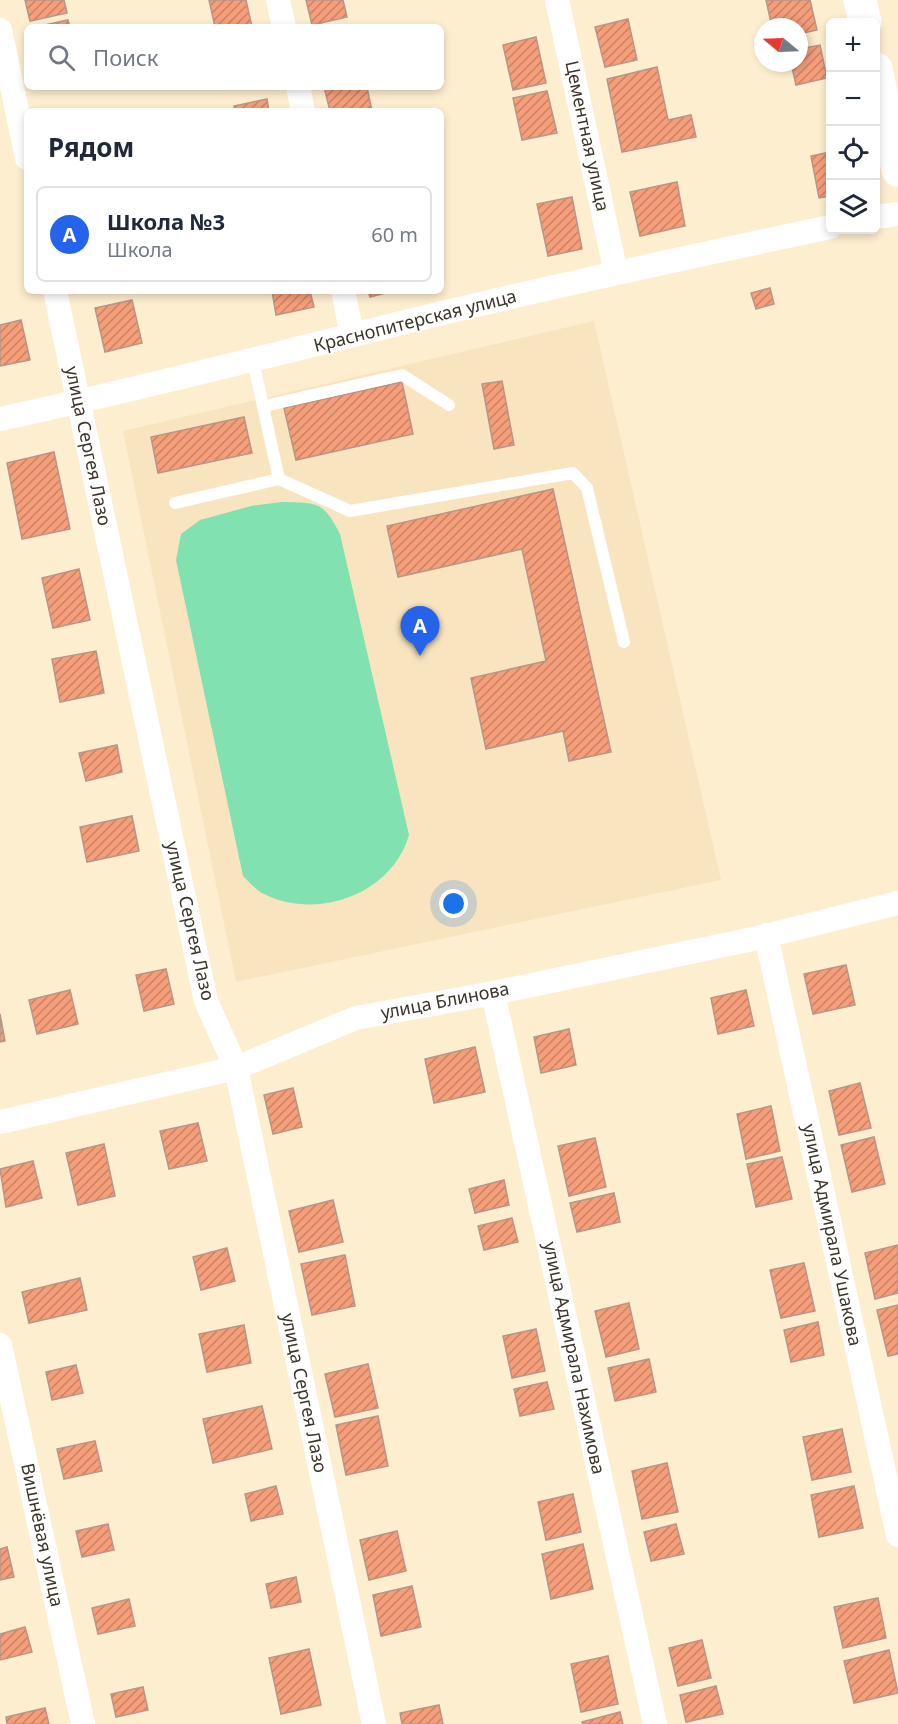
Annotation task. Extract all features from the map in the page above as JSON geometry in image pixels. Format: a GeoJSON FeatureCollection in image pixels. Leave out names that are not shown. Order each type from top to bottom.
{"type":"FeatureCollection","features":[{"type":"Feature","properties":{"kind":"street"},"geometry":{"type":"LineString","coordinates":[[278,0],[283,24]]}},
{"type":"Feature","properties":{"kind":"street","name":"Цементная улица"},"geometry":{"type":"LineString","coordinates":[[557,0],[616,273]]}},
{"type":"Feature","properties":{"kind":"street"},"geometry":{"type":"LineString","coordinates":[[860,0],[864,18]]}},
{"type":"Feature","properties":{"kind":"street"},"geometry":{"type":"LineString","coordinates":[[0,30],[24,144]]}},
{"type":"Feature","properties":{"kind":"street"},"geometry":{"type":"LineString","coordinates":[[877,72],[898,170]]}},
{"type":"Feature","properties":{"kind":"street"},"geometry":{"type":"LineString","coordinates":[[299,90],[302,108]]}},
{"type":"Feature","properties":{"kind":"street"},"geometry":{"type":"LineString","coordinates":[[880,216],[898,214]]}},
{"type":"Feature","properties":{"kind":"street","name":"Краснопитерская улица"},"geometry":{"type":"LineString","coordinates":[[0,419],[253,361],[352,335],[616,273],[826,227]]}},
{"type":"Feature","properties":{"kind":"street","name":"улица Сергея Лазо"},"geometry":{"type":"LineString","coordinates":[[56,294],[206,1000],[236,1068],[374,1724]]}},
{"type":"Feature","properties":{"kind":"street"},"geometry":{"type":"LineString","coordinates":[[344,294],[352,335]]}},
{"type":"Feature","properties":{"kind":"street","name":"улица Блинова"},"geometry":{"type":"LineString","coordinates":[[0,1122],[236,1068],[356,1018],[493,993],[766,935],[898,903]]}},
{"type":"Feature","properties":{"kind":"street","name":"улица Адмирала Ушакова"},"geometry":{"type":"LineString","coordinates":[[766,935],[898,1535]]}},
{"type":"Feature","properties":{"kind":"street","name":"улица Адмирала Нахимова"},"geometry":{"type":"LineString","coordinates":[[493,993],[655,1724]]}},
{"type":"Feature","properties":{"kind":"street","name":"Вишнёвая улица"},"geometry":{"type":"LineString","coordinates":[[0,1345],[83,1724]]}},
{"type":"Feature","properties":{"kind":"lane"},"geometry":{"type":"LineString","coordinates":[[253,361],[279,478]]}},
{"type":"Feature","properties":{"kind":"lane"},"geometry":{"type":"LineString","coordinates":[[264,406],[402,375],[449,405]]}},
{"type":"Feature","properties":{"kind":"lane"},"geometry":{"type":"LineString","coordinates":[[175,503],[279,478],[350,511],[573,473],[587,488],[624,642]]}},
{"type":"Feature","properties":{"kind":"shaded area"},"geometry":{"type":"Polygon","coordinates":[[[594,321],[721,880],[236,982],[123,431],[594,321]]]}},
{"type":"Feature","properties":{"kind":"green space"},"geometry":{"type":"Polygon","coordinates":[[[282,502],[318,506],[329,515],[340,534],[409,835],[400,856],[387,873],[370,887],[350,897],[329,903],[285,902],[264,894],[243,876],[176,560],[181,534],[200,520],[251,506],[282,502]]]}},
{"type":"Feature","properties":{"kind":"building"},"geometry":{"type":"Polygon","coordinates":[[[25,0],[64,0],[67,13],[30,21],[25,0]]]}},
{"type":"Feature","properties":{"kind":"building"},"geometry":{"type":"Polygon","coordinates":[[[209,0],[246,0],[251,24],[214,24],[209,0]]]}},
{"type":"Feature","properties":{"kind":"building"},"geometry":{"type":"Polygon","coordinates":[[[306,0],[343,0],[347,17],[312,24],[306,0]]]}},
{"type":"Feature","properties":{"kind":"building"},"geometry":{"type":"Polygon","coordinates":[[[766,0],[810,0],[817,30],[808,32],[808,18],[770,18],[766,0]]]}},
{"type":"Feature","properties":{"kind":"building"},"geometry":{"type":"Polygon","coordinates":[[[628,19],[637,60],[605,67],[595,27],[628,19]]]}},
{"type":"Feature","properties":{"kind":"building"},"geometry":{"type":"Polygon","coordinates":[[[68,20],[69,24],[50,24],[68,20]]]}},
{"type":"Feature","properties":{"kind":"building"},"geometry":{"type":"Polygon","coordinates":[[[536,37],[546,83],[513,90],[503,45],[536,37]]]}},
{"type":"Feature","properties":{"kind":"building"},"geometry":{"type":"Polygon","coordinates":[[[820,45],[826,78],[796,85],[793,72],[808,72],[808,47],[820,45]]]}},
{"type":"Feature","properties":{"kind":"building"},"geometry":{"type":"Polygon","coordinates":[[[657,67],[668,120],[691,115],[696,137],[622,152],[607,79],[657,67]]]}},
{"type":"Feature","properties":{"kind":"building"},"geometry":{"type":"Polygon","coordinates":[[[325,90],[368,90],[371,108],[329,108],[325,90]]]}},
{"type":"Feature","properties":{"kind":"building"},"geometry":{"type":"Polygon","coordinates":[[[547,91],[557,133],[522,140],[513,98],[547,91]]]}},
{"type":"Feature","properties":{"kind":"building"},"geometry":{"type":"Polygon","coordinates":[[[267,99],[268,108],[234,108],[234,106],[267,99]]]}},
{"type":"Feature","properties":{"kind":"building"},"geometry":{"type":"Polygon","coordinates":[[[826,153],[826,197],[819,198],[811,156],[826,153]]]}},
{"type":"Feature","properties":{"kind":"building"},"geometry":{"type":"Polygon","coordinates":[[[677,182],[685,226],[640,236],[630,192],[677,182]]]}},
{"type":"Feature","properties":{"kind":"building"},"geometry":{"type":"Polygon","coordinates":[[[572,197],[582,249],[548,256],[537,204],[572,197]]]}},
{"type":"Feature","properties":{"kind":"building"},"geometry":{"type":"Polygon","coordinates":[[[770,288],[774,304],[756,309],[751,293],[770,288]]]}},
{"type":"Feature","properties":{"kind":"building"},"geometry":{"type":"Polygon","coordinates":[[[272,294],[311,294],[314,307],[276,315],[272,294]]]}},
{"type":"Feature","properties":{"kind":"building"},"geometry":{"type":"Polygon","coordinates":[[[132,300],[142,343],[105,352],[95,308],[132,300]]]}},
{"type":"Feature","properties":{"kind":"building"},"geometry":{"type":"Polygon","coordinates":[[[21,320],[30,360],[0,366],[0,325],[21,320]]]}},
{"type":"Feature","properties":{"kind":"building"},"geometry":{"type":"Polygon","coordinates":[[[502,381],[514,445],[494,449],[482,384],[502,381]]]}},
{"type":"Feature","properties":{"kind":"building"},"geometry":{"type":"Polygon","coordinates":[[[402,382],[413,434],[296,460],[284,408],[402,382]]]}},
{"type":"Feature","properties":{"kind":"building"},"geometry":{"type":"Polygon","coordinates":[[[244,417],[252,453],[158,473],[151,437],[244,417]]]}},
{"type":"Feature","properties":{"kind":"building"},"geometry":{"type":"Polygon","coordinates":[[[54,452],[70,529],[22,539],[7,463],[54,452]]]}},
{"type":"Feature","properties":{"kind":"building"},"geometry":{"type":"Polygon","coordinates":[[[553,489],[611,752],[569,761],[563,731],[486,749],[471,678],[546,661],[522,549],[398,577],[387,526],[553,489]]]}},
{"type":"Feature","properties":{"kind":"building"},"geometry":{"type":"Polygon","coordinates":[[[79,569],[90,620],[53,628],[42,578],[79,569]]]}},
{"type":"Feature","properties":{"kind":"building"},"geometry":{"type":"Polygon","coordinates":[[[96,651],[104,693],[60,702],[52,659],[96,651]]]}},
{"type":"Feature","properties":{"kind":"building"},"geometry":{"type":"Polygon","coordinates":[[[117,745],[122,772],[86,781],[79,753],[117,745]]]}},
{"type":"Feature","properties":{"kind":"building"},"geometry":{"type":"Polygon","coordinates":[[[132,816],[139,851],[87,862],[80,827],[132,816]]]}},
{"type":"Feature","properties":{"kind":"building"},"geometry":{"type":"Polygon","coordinates":[[[846,965],[855,1005],[813,1014],[804,974],[846,965]]]}},
{"type":"Feature","properties":{"kind":"building"},"geometry":{"type":"Polygon","coordinates":[[[166,969],[174,1004],[144,1011],[136,975],[166,969]]]}},
{"type":"Feature","properties":{"kind":"building"},"geometry":{"type":"Polygon","coordinates":[[[70,990],[78,1024],[37,1034],[29,1000],[70,990]]]}},
{"type":"Feature","properties":{"kind":"building"},"geometry":{"type":"Polygon","coordinates":[[[746,990],[754,1026],[718,1034],[711,998],[746,990]]]}},
{"type":"Feature","properties":{"kind":"building"},"geometry":{"type":"Polygon","coordinates":[[[0,1014],[5,1041],[0,1042],[0,1014]]]}},
{"type":"Feature","properties":{"kind":"building"},"geometry":{"type":"Polygon","coordinates":[[[569,1029],[576,1065],[541,1073],[534,1037],[569,1029]]]}},
{"type":"Feature","properties":{"kind":"building"},"geometry":{"type":"Polygon","coordinates":[[[475,1047],[485,1092],[434,1103],[425,1059],[475,1047]]]}},
{"type":"Feature","properties":{"kind":"building"},"geometry":{"type":"Polygon","coordinates":[[[860,1083],[871,1128],[839,1135],[829,1091],[860,1083]]]}},
{"type":"Feature","properties":{"kind":"building"},"geometry":{"type":"Polygon","coordinates":[[[293,1088],[302,1127],[273,1134],[264,1095],[293,1088]]]}},
{"type":"Feature","properties":{"kind":"building"},"geometry":{"type":"Polygon","coordinates":[[[771,1106],[780,1151],[746,1159],[737,1114],[771,1106]]]}},
{"type":"Feature","properties":{"kind":"building"},"geometry":{"type":"Polygon","coordinates":[[[198,1123],[207,1161],[169,1169],[160,1131],[198,1123]]]}},
{"type":"Feature","properties":{"kind":"building"},"geometry":{"type":"Polygon","coordinates":[[[874,1137],[885,1184],[852,1192],[841,1145],[874,1137]]]}},
{"type":"Feature","properties":{"kind":"building"},"geometry":{"type":"Polygon","coordinates":[[[595,1138],[606,1187],[569,1196],[558,1146],[595,1138]]]}},
{"type":"Feature","properties":{"kind":"building"},"geometry":{"type":"Polygon","coordinates":[[[104,1144],[115,1196],[78,1205],[66,1153],[104,1144]]]}},
{"type":"Feature","properties":{"kind":"building"},"geometry":{"type":"Polygon","coordinates":[[[782,1157],[792,1199],[756,1207],[747,1164],[782,1157]]]}},
{"type":"Feature","properties":{"kind":"building"},"geometry":{"type":"Polygon","coordinates":[[[33,1161],[42,1198],[6,1207],[0,1169],[33,1161]]]}},
{"type":"Feature","properties":{"kind":"building"},"geometry":{"type":"Polygon","coordinates":[[[504,1180],[509,1205],[475,1213],[469,1189],[504,1180]]]}},
{"type":"Feature","properties":{"kind":"building"},"geometry":{"type":"Polygon","coordinates":[[[614,1193],[620,1222],[577,1232],[570,1203],[614,1193]]]}},
{"type":"Feature","properties":{"kind":"building"},"geometry":{"type":"Polygon","coordinates":[[[333,1200],[343,1242],[299,1252],[289,1211],[333,1200]]]}},
{"type":"Feature","properties":{"kind":"building"},"geometry":{"type":"Polygon","coordinates":[[[512,1218],[518,1242],[484,1250],[478,1226],[512,1218]]]}},
{"type":"Feature","properties":{"kind":"building"},"geometry":{"type":"Polygon","coordinates":[[[898,1245],[898,1293],[875,1299],[865,1253],[898,1245]]]}},
{"type":"Feature","properties":{"kind":"building"},"geometry":{"type":"Polygon","coordinates":[[[227,1248],[235,1281],[201,1290],[193,1257],[227,1248]]]}},
{"type":"Feature","properties":{"kind":"building"},"geometry":{"type":"Polygon","coordinates":[[[345,1255],[355,1306],[312,1315],[301,1264],[345,1255]]]}},
{"type":"Feature","properties":{"kind":"building"},"geometry":{"type":"Polygon","coordinates":[[[804,1263],[815,1311],[781,1318],[770,1270],[804,1263]]]}},
{"type":"Feature","properties":{"kind":"building"},"geometry":{"type":"Polygon","coordinates":[[[80,1278],[87,1310],[29,1323],[22,1292],[80,1278]]]}},
{"type":"Feature","properties":{"kind":"building"},"geometry":{"type":"Polygon","coordinates":[[[629,1303],[639,1349],[606,1357],[595,1311],[629,1303]]]}},
{"type":"Feature","properties":{"kind":"building"},"geometry":{"type":"Polygon","coordinates":[[[898,1305],[898,1354],[888,1356],[877,1310],[898,1305]]]}},
{"type":"Feature","properties":{"kind":"building"},"geometry":{"type":"Polygon","coordinates":[[[818,1322],[824,1355],[791,1362],[784,1330],[818,1322]]]}},
{"type":"Feature","properties":{"kind":"building"},"geometry":{"type":"Polygon","coordinates":[[[244,1325],[251,1363],[207,1372],[199,1334],[244,1325]]]}},
{"type":"Feature","properties":{"kind":"building"},"geometry":{"type":"Polygon","coordinates":[[[536,1329],[545,1371],[512,1378],[503,1336],[536,1329]]]}},
{"type":"Feature","properties":{"kind":"building"},"geometry":{"type":"Polygon","coordinates":[[[649,1359],[656,1392],[615,1401],[608,1368],[649,1359]]]}},
{"type":"Feature","properties":{"kind":"building"},"geometry":{"type":"Polygon","coordinates":[[[368,1364],[378,1408],[335,1417],[325,1374],[368,1364]]]}},
{"type":"Feature","properties":{"kind":"building"},"geometry":{"type":"Polygon","coordinates":[[[76,1365],[83,1393],[52,1400],[46,1372],[76,1365]]]}},
{"type":"Feature","properties":{"kind":"building"},"geometry":{"type":"Polygon","coordinates":[[[547,1382],[554,1409],[520,1416],[514,1389],[547,1382]]]}},
{"type":"Feature","properties":{"kind":"building"},"geometry":{"type":"Polygon","coordinates":[[[262,1406],[272,1449],[213,1463],[203,1419],[262,1406]]]}},
{"type":"Feature","properties":{"kind":"building"},"geometry":{"type":"Polygon","coordinates":[[[378,1416],[388,1466],[346,1475],[336,1425],[378,1416]]]}},
{"type":"Feature","properties":{"kind":"building"},"geometry":{"type":"Polygon","coordinates":[[[842,1429],[851,1472],[812,1480],[803,1437],[842,1429]]]}},
{"type":"Feature","properties":{"kind":"building"},"geometry":{"type":"Polygon","coordinates":[[[95,1441],[102,1471],[64,1479],[57,1449],[95,1441]]]}},
{"type":"Feature","properties":{"kind":"building"},"geometry":{"type":"Polygon","coordinates":[[[667,1463],[678,1512],[642,1519],[632,1471],[667,1463]]]}},
{"type":"Feature","properties":{"kind":"building"},"geometry":{"type":"Polygon","coordinates":[[[276,1486],[283,1514],[251,1521],[245,1494],[276,1486]]]}},
{"type":"Feature","properties":{"kind":"building"},"geometry":{"type":"Polygon","coordinates":[[[854,1486],[863,1528],[819,1537],[811,1495],[854,1486]]]}},
{"type":"Feature","properties":{"kind":"building"},"geometry":{"type":"Polygon","coordinates":[[[573,1494],[581,1532],[546,1540],[538,1502],[573,1494]]]}},
{"type":"Feature","properties":{"kind":"building"},"geometry":{"type":"Polygon","coordinates":[[[108,1524],[114,1550],[82,1557],[76,1531],[108,1524]]]}},
{"type":"Feature","properties":{"kind":"building"},"geometry":{"type":"Polygon","coordinates":[[[676,1524],[684,1554],[651,1561],[644,1532],[676,1524]]]}},
{"type":"Feature","properties":{"kind":"building"},"geometry":{"type":"Polygon","coordinates":[[[397,1531],[406,1571],[369,1580],[360,1540],[397,1531]]]}},
{"type":"Feature","properties":{"kind":"building"},"geometry":{"type":"Polygon","coordinates":[[[583,1544],[593,1589],[551,1599],[542,1554],[583,1544]]]}},
{"type":"Feature","properties":{"kind":"building"},"geometry":{"type":"Polygon","coordinates":[[[7,1547],[14,1577],[0,1580],[0,1549],[7,1547]]]}},
{"type":"Feature","properties":{"kind":"building"},"geometry":{"type":"Polygon","coordinates":[[[296,1577],[301,1602],[271,1608],[266,1584],[296,1577]]]}},
{"type":"Feature","properties":{"kind":"building"},"geometry":{"type":"Polygon","coordinates":[[[412,1586],[421,1627],[381,1636],[373,1595],[412,1586]]]}},
{"type":"Feature","properties":{"kind":"building"},"geometry":{"type":"Polygon","coordinates":[[[878,1598],[886,1638],[843,1648],[834,1607],[878,1598]]]}},
{"type":"Feature","properties":{"kind":"building"},"geometry":{"type":"Polygon","coordinates":[[[129,1599],[135,1626],[98,1634],[92,1608],[129,1599]]]}},
{"type":"Feature","properties":{"kind":"building"},"geometry":{"type":"Polygon","coordinates":[[[25,1627],[32,1652],[0,1660],[0,1634],[25,1627]]]}},
{"type":"Feature","properties":{"kind":"building"},"geometry":{"type":"Polygon","coordinates":[[[702,1640],[711,1678],[678,1686],[669,1648],[702,1640]]]}},
{"type":"Feature","properties":{"kind":"building"},"geometry":{"type":"Polygon","coordinates":[[[309,1649],[321,1705],[281,1714],[269,1658],[309,1649]]]}},
{"type":"Feature","properties":{"kind":"building"},"geometry":{"type":"Polygon","coordinates":[[[889,1650],[898,1693],[854,1703],[844,1661],[889,1650]]]}},
{"type":"Feature","properties":{"kind":"building"},"geometry":{"type":"Polygon","coordinates":[[[608,1656],[618,1704],[581,1712],[571,1664],[608,1656]]]}},
{"type":"Feature","properties":{"kind":"building"},"geometry":{"type":"Polygon","coordinates":[[[716,1686],[723,1714],[686,1722],[680,1695],[716,1686]]]}},
{"type":"Feature","properties":{"kind":"building"},"geometry":{"type":"Polygon","coordinates":[[[143,1687],[148,1710],[116,1717],[111,1694],[143,1687]]]}},
{"type":"Feature","properties":{"kind":"building"},"geometry":{"type":"Polygon","coordinates":[[[439,1705],[443,1724],[402,1724],[400,1713],[439,1705]]]}},
{"type":"Feature","properties":{"kind":"building"},"geometry":{"type":"Polygon","coordinates":[[[45,1708],[49,1724],[7,1724],[6,1717],[45,1708]]]}},
{"type":"Feature","properties":{"kind":"building"},"geometry":{"type":"Polygon","coordinates":[[[620,1712],[623,1724],[583,1724],[582,1722],[620,1712]]]}},
{"type":"Feature","properties":{"kind":"place","name":"Школа №3"},"geometry":{"type":"Point","coordinates":[420,656]}}]}
